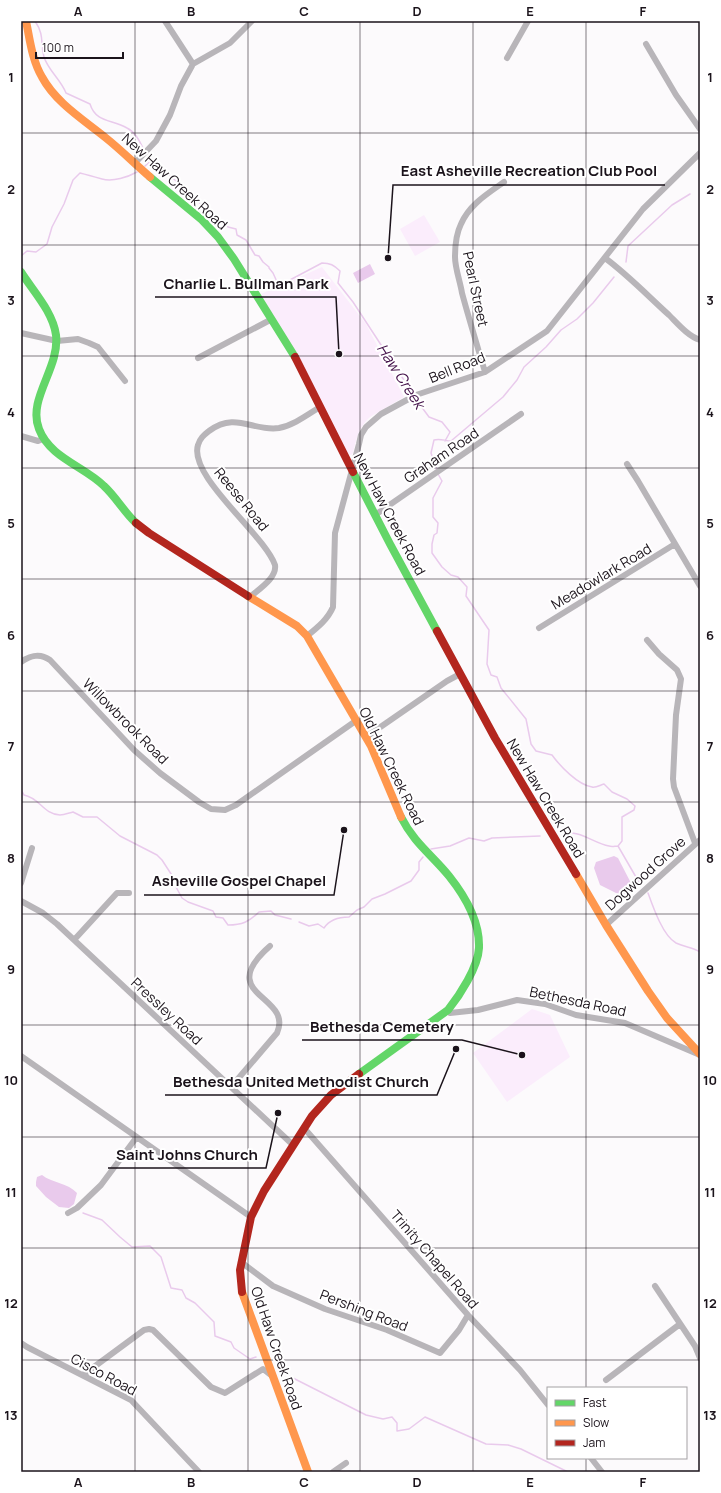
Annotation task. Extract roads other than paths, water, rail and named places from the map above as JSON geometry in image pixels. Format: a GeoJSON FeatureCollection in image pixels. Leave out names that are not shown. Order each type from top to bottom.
{"type":"FeatureCollection","features":[{"type":"Feature","properties":{"kind":"street","name":"New Haw Creek Road"},"geometry":{"type":"LineString","coordinates":[[26,21],[34,59],[40,76],[50,90],[63,103],[202,220],[218,237],[234,259],[289,346],[375,515],[495,738],[606,925],[657,1003],[676,1028],[700,1054]]}},
{"type":"Feature","properties":{"kind":"street"},"geometry":{"type":"LineString","coordinates":[[165,21],[193,64]]}},
{"type":"Feature","properties":{"kind":"street"},"geometry":{"type":"LineString","coordinates":[[135,163],[156,141],[170,115],[181,86],[193,64],[230,43],[252,21]]}},
{"type":"Feature","properties":{"kind":"street"},"geometry":{"type":"LineString","coordinates":[[507,58],[528,21]]}},
{"type":"Feature","properties":{"kind":"street"},"geometry":{"type":"LineString","coordinates":[[646,44],[676,95],[700,129]]}},
{"type":"Feature","properties":{"kind":"street","name":"Bell Road"},"geometry":{"type":"LineString","coordinates":[[307,636],[324,621],[333,607],[335,533],[344,493],[352,470],[361,435],[366,427],[378,416],[414,396],[485,372],[547,331],[643,210],[700,153]]}},
{"type":"Feature","properties":{"kind":"street","name":"Pearl Street"},"geometry":{"type":"LineString","coordinates":[[485,372],[460,284],[455,258],[456,242],[461,224],[470,209],[480,198],[504,182]]}},
{"type":"Feature","properties":{"kind":"street"},"geometry":{"type":"LineString","coordinates":[[605,258],[624,272],[694,338],[700,340]]}},
{"type":"Feature","properties":{"kind":"street","name":"Old Haw Creek Road"},"geometry":{"type":"LineString","coordinates":[[21,272],[53,324],[57,341],[55,360],[41,392],[36,408],[38,428],[43,439],[60,456],[102,484],[129,515],[149,533],[297,626],[307,636],[366,737],[397,810],[407,829],[416,842],[449,876],[470,907],[474,917],[479,947],[478,954],[462,992],[448,1010],[331,1095],[316,1110],[264,1191],[251,1218],[241,1262],[240,1279],[244,1299],[308,1472]]}},
{"type":"Feature","properties":{"kind":"street"},"geometry":{"type":"LineString","coordinates":[[198,358],[272,319]]}},
{"type":"Feature","properties":{"kind":"street"},"geometry":{"type":"LineString","coordinates":[[21,333],[57,341],[78,339],[98,347],[125,381]]}},
{"type":"Feature","properties":{"kind":"street","name":"Reese Road"},"geometry":{"type":"LineString","coordinates":[[250,597],[273,576],[275,565],[262,544],[230,508],[203,470],[198,459],[198,444],[203,436],[220,425],[238,422],[269,428],[279,428],[294,422],[320,407]]}},
{"type":"Feature","properties":{"kind":"street","name":"Graham Road"},"geometry":{"type":"LineString","coordinates":[[375,515],[520,414]]}},
{"type":"Feature","properties":{"kind":"street"},"geometry":{"type":"LineString","coordinates":[[21,436],[40,441],[43,439]]}},
{"type":"Feature","properties":{"kind":"street"},"geometry":{"type":"LineString","coordinates":[[627,464],[700,586]]}},
{"type":"Feature","properties":{"kind":"street","name":"Meadowlark Road"},"geometry":{"type":"LineString","coordinates":[[539,628],[675,544]]}},
{"type":"Feature","properties":{"kind":"street"},"geometry":{"type":"LineString","coordinates":[[647,640],[659,654],[677,670],[681,679],[676,715],[675,764],[673,779],[674,788],[698,841]]}},
{"type":"Feature","properties":{"kind":"street","name":"Willowbrook Road"},"geometry":{"type":"LineString","coordinates":[[21,662],[30,656],[36,655],[50,660],[138,754],[160,773],[199,802],[214,810],[225,810],[236,805],[357,720]]}},
{"type":"Feature","properties":{"kind":"street"},"geometry":{"type":"LineString","coordinates":[[366,737],[447,681],[460,674]]}},
{"type":"Feature","properties":{"kind":"street","name":"Dogwood Grove"},"geometry":{"type":"LineString","coordinates":[[606,925],[698,841]]}},
{"type":"Feature","properties":{"kind":"street"},"geometry":{"type":"LineString","coordinates":[[21,883],[32,848]]}},
{"type":"Feature","properties":{"kind":"street"},"geometry":{"type":"LineString","coordinates":[[74,940],[118,893],[129,893]]}},
{"type":"Feature","properties":{"kind":"street","name":"Pressley Road"},"geometry":{"type":"LineString","coordinates":[[21,901],[43,913],[74,940],[293,1145]]}},
{"type":"Feature","properties":{"kind":"street"},"geometry":{"type":"LineString","coordinates":[[230,1087],[277,1033],[280,1027],[277,1016],[271,1005],[254,991],[250,985],[250,973],[258,956],[270,946]]}},
{"type":"Feature","properties":{"kind":"street","name":"Bethesda Road"},"geometry":{"type":"LineString","coordinates":[[448,1010],[450,1013],[478,1010],[517,1000],[545,1004],[576,1015],[625,1023],[700,1054]]}},
{"type":"Feature","properties":{"kind":"street"},"geometry":{"type":"LineString","coordinates":[[21,1056],[251,1218]]}},
{"type":"Feature","properties":{"kind":"street","name":"Trinity Chapel Road"},"geometry":{"type":"LineString","coordinates":[[304,1128],[468,1315],[520,1370],[547,1404]]}},
{"type":"Feature","properties":{"kind":"street"},"geometry":{"type":"LineString","coordinates":[[68,1213],[77,1208],[102,1186],[136,1138]]}},
{"type":"Feature","properties":{"kind":"street","name":"Pershing Road"},"geometry":{"type":"LineString","coordinates":[[241,1262],[273,1286],[324,1309],[387,1330],[440,1353],[459,1330],[468,1315]]}},
{"type":"Feature","properties":{"kind":"street"},"geometry":{"type":"LineString","coordinates":[[655,1286],[695,1346],[700,1358]]}},
{"type":"Feature","properties":{"kind":"street"},"geometry":{"type":"LineString","coordinates":[[606,1380],[680,1324]]}},
{"type":"Feature","properties":{"kind":"street"},"geometry":{"type":"LineString","coordinates":[[83,1375],[144,1330],[149,1329],[153,1330],[211,1387],[225,1393],[263,1369],[272,1376]]}},
{"type":"Feature","properties":{"kind":"street","name":"Cisco Road"},"geometry":{"type":"LineString","coordinates":[[21,1343],[131,1400],[200,1472]]}},
{"type":"Feature","properties":{"kind":"street"},"geometry":{"type":"LineString","coordinates":[[592,1459],[602,1472]]}},
{"type":"Feature","properties":{"kind":"street"},"geometry":{"type":"LineString","coordinates":[[333,1472],[346,1462]]}},
{"type":"Feature","properties":{"kind":"waterway","name":"Haw Creek"},"geometry":{"type":"LineString","coordinates":[[35,21],[40,31],[46,62],[66,93],[90,104],[100,118],[121,125],[130,130],[136,136],[143,148]]}},
{"type":"Feature","properties":{"kind":"waterway","name":"Haw Creek"},"geometry":{"type":"LineString","coordinates":[[148,155],[216,218],[228,227],[236,229],[237,235],[246,240],[255,255],[259,256],[269,267],[278,284],[288,281],[322,263],[330,264],[338,269],[340,271],[338,283],[353,302],[413,395]]}},
{"type":"Feature","properties":{"kind":"waterway"},"geometry":{"type":"LineString","coordinates":[[145,166],[153,159]]}},
{"type":"Feature","properties":{"kind":"waterway"},"geometry":{"type":"LineString","coordinates":[[21,256],[27,251],[36,252],[47,244],[52,227],[64,204],[73,180],[80,173],[111,180],[125,177],[137,172]]}},
{"type":"Feature","properties":{"kind":"waterway"},"geometry":{"type":"LineString","coordinates":[[626,262],[628,246],[672,205],[690,194]]}},
{"type":"Feature","properties":{"kind":"waterway"},"geometry":{"type":"LineString","coordinates":[[437,470],[431,453],[434,440],[438,439],[451,441],[503,397],[517,380],[524,367],[546,347],[561,330],[577,319],[593,303],[614,277]]}},
{"type":"Feature","properties":{"kind":"waterway","name":"Haw Creek"},"geometry":{"type":"LineString","coordinates":[[415,398],[429,417],[442,422],[450,432],[445,441]]}},
{"type":"Feature","properties":{"kind":"waterway","name":"Haw Creek"},"geometry":{"type":"LineString","coordinates":[[438,474],[442,481],[433,498],[433,517],[438,523],[437,533],[434,535],[432,544],[432,553],[442,567],[451,575],[458,577],[467,587],[466,596],[489,630],[487,664],[491,675],[497,677],[501,688],[526,719],[531,744],[536,751],[552,755],[564,769],[581,783],[594,787],[604,784],[612,792],[627,799],[635,806],[634,810],[622,817],[622,841],[618,846]]}},
{"type":"Feature","properties":{"kind":"waterway"},"geometry":{"type":"LineString","coordinates":[[21,790],[24,795],[34,799],[45,809],[54,814],[62,815],[73,812],[83,817],[97,817],[120,836],[157,855],[175,880],[176,887],[182,898],[188,902],[213,911],[216,917],[223,918],[228,925],[245,922],[259,912],[271,911],[275,915],[291,919]]}},
{"type":"Feature","properties":{"kind":"waterway"},"geometry":{"type":"LineString","coordinates":[[563,834],[575,833],[603,844],[618,846]]}},
{"type":"Feature","properties":{"kind":"waterway"},"geometry":{"type":"LineString","coordinates":[[431,849],[450,846],[469,838],[484,841],[492,838],[540,836]]}},
{"type":"Feature","properties":{"kind":"waterway","name":"Haw Creek"},"geometry":{"type":"LineString","coordinates":[[618,846],[640,884]]}},
{"type":"Feature","properties":{"kind":"waterway"},"geometry":{"type":"LineString","coordinates":[[299,922],[309,926],[318,924],[324,928],[329,922],[335,919],[349,917],[357,910],[364,907],[372,899],[411,881],[419,870],[419,862],[423,857]]}},
{"type":"Feature","properties":{"kind":"waterway","name":"Haw Creek"},"geometry":{"type":"LineString","coordinates":[[648,893],[659,921],[671,939],[676,943],[700,952]]}},
{"type":"Feature","properties":{"kind":"waterway"},"geometry":{"type":"LineString","coordinates":[[83,1213],[102,1220],[132,1247],[150,1246],[161,1257],[171,1288],[182,1290],[186,1298],[195,1303],[214,1322],[215,1336],[231,1342],[234,1348],[250,1359],[256,1357]]}},
{"type":"Feature","properties":{"kind":"waterway"},"geometry":{"type":"LineString","coordinates":[[279,1368],[289,1376],[366,1415],[383,1419],[392,1417],[397,1423],[397,1431],[409,1429],[425,1417],[486,1444],[508,1445],[521,1449],[568,1472]]}},
{"type":"Feature","properties":{"kind":"place","name":"East Asheville Recreation Club Pool"},"geometry":{"type":"Point","coordinates":[388,258]}},
{"type":"Feature","properties":{"kind":"place","name":"Charlie L. Bullman Park"},"geometry":{"type":"Point","coordinates":[339,354]}},
{"type":"Feature","properties":{"kind":"place","name":"Asheville Gospel Chapel"},"geometry":{"type":"Point","coordinates":[344,830]}},
{"type":"Feature","properties":{"kind":"place","name":"Bethesda United Methodist Church"},"geometry":{"type":"Point","coordinates":[456,1049]}},
{"type":"Feature","properties":{"kind":"place","name":"Bethesda Cemetery"},"geometry":{"type":"Point","coordinates":[522,1055]}},
{"type":"Feature","properties":{"kind":"place","name":"Saint Johns Church"},"geometry":{"type":"Point","coordinates":[278,1113]}}]}
